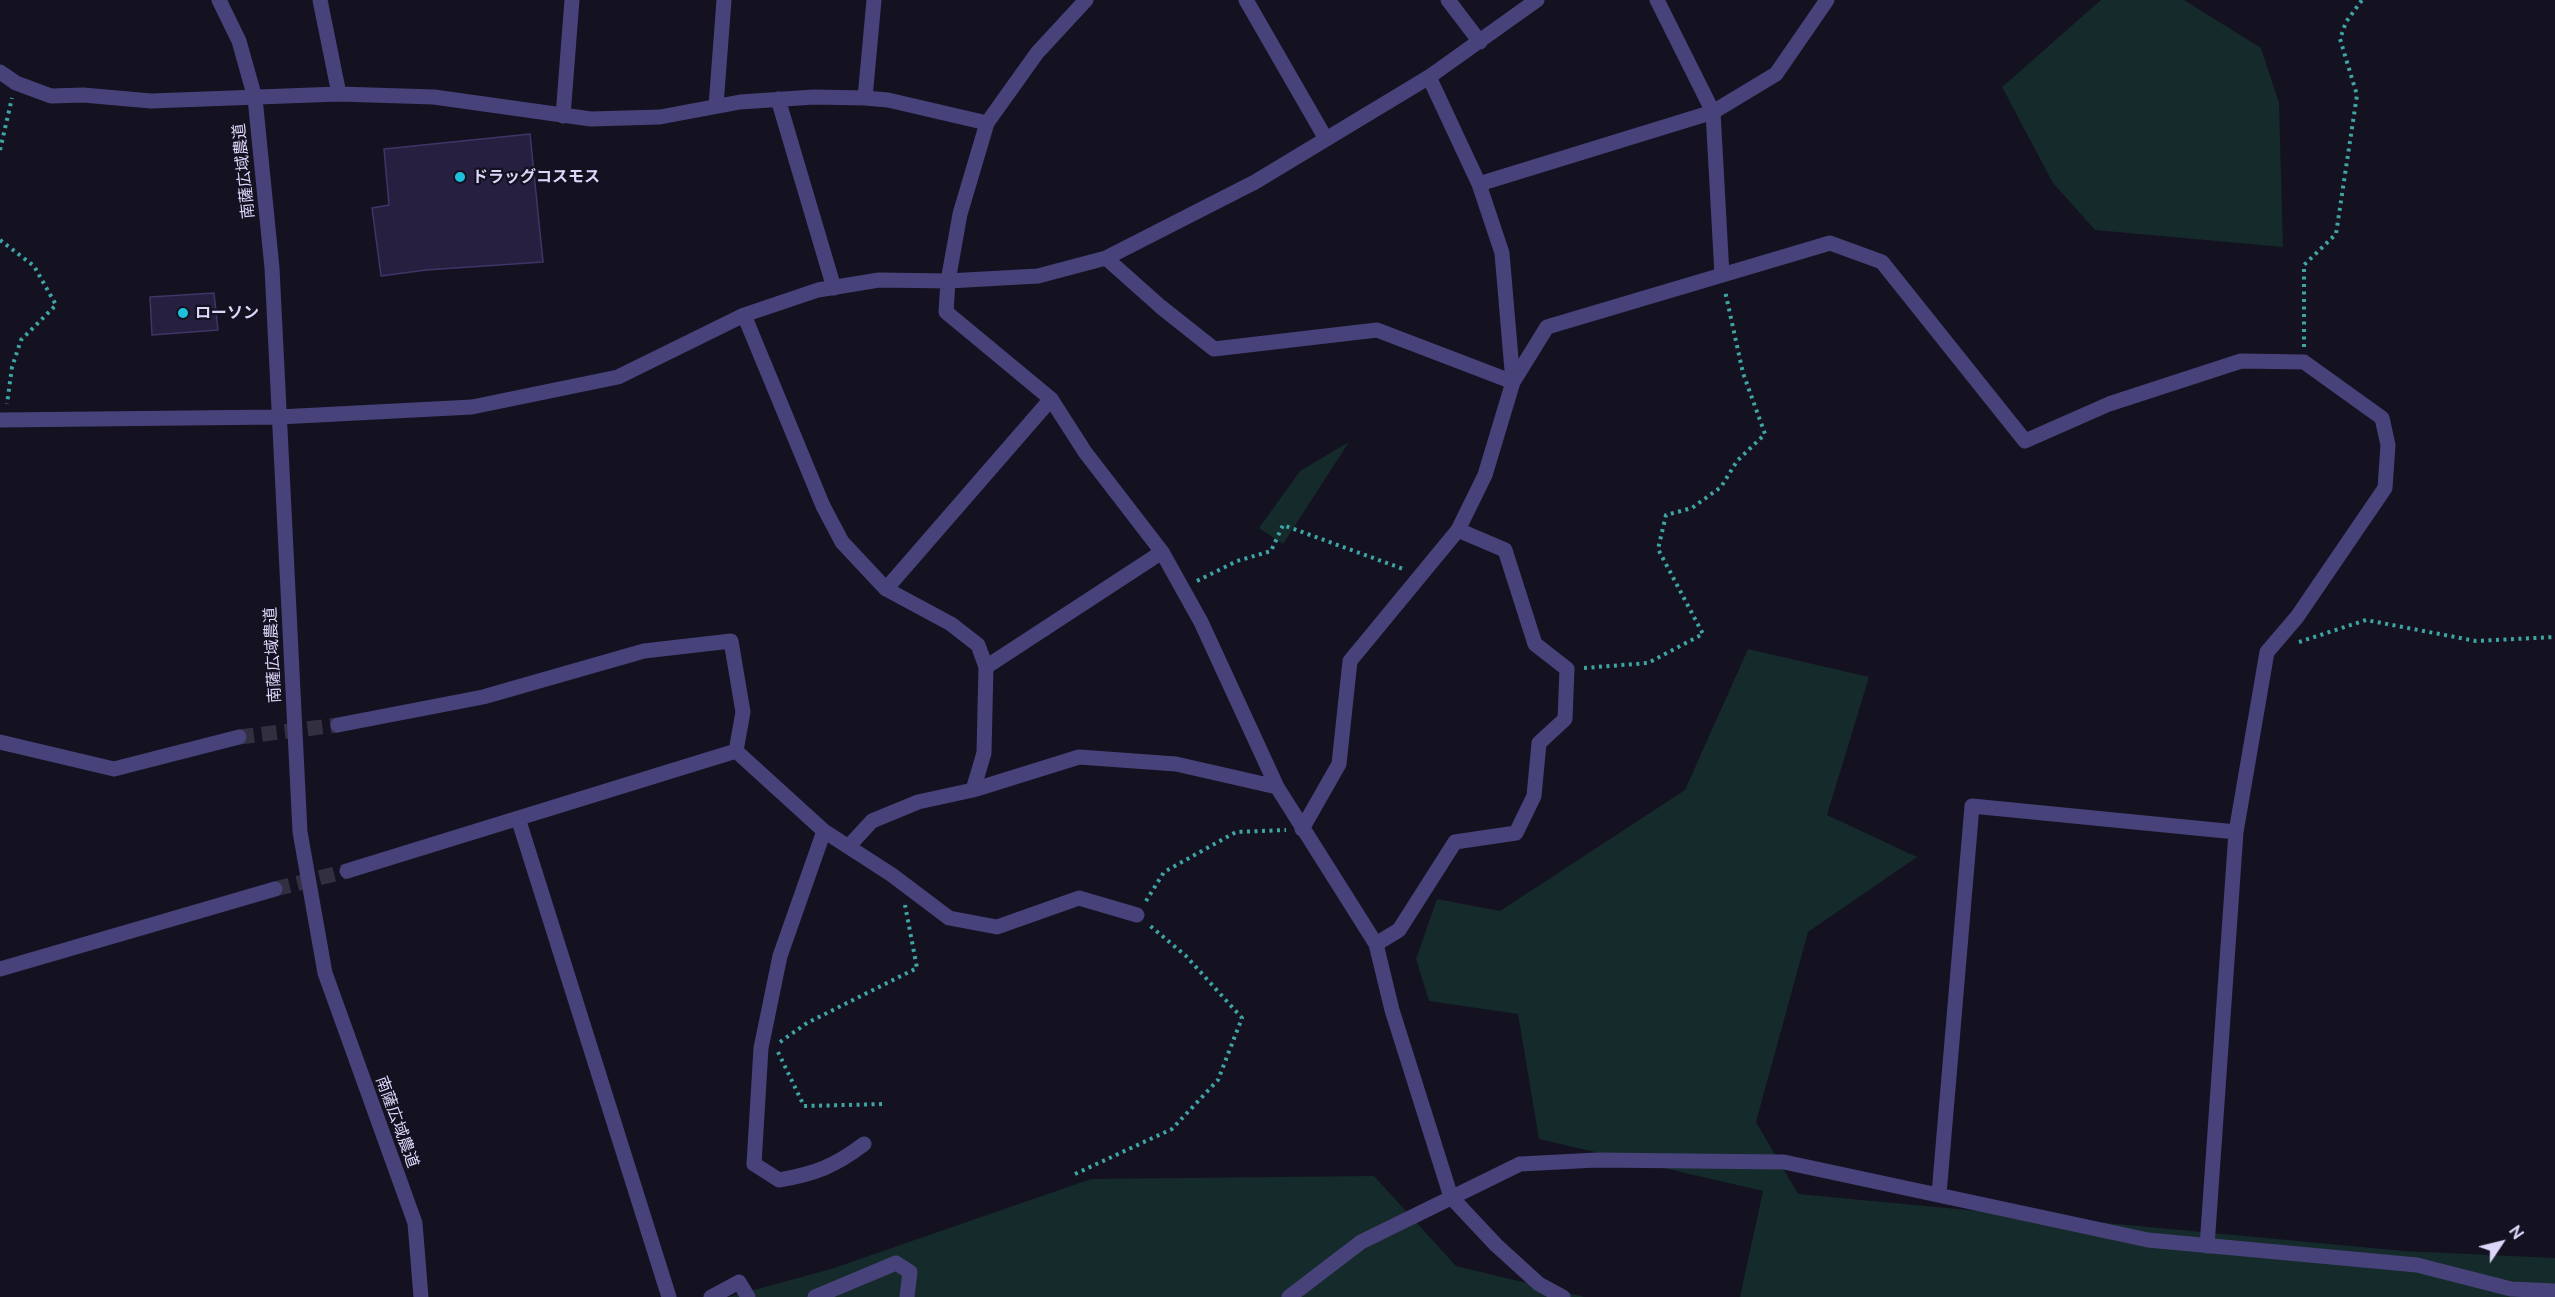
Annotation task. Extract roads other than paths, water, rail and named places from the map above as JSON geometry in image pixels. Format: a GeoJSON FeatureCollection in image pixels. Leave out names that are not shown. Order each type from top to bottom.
{"type":"FeatureCollection","features":[{"type":"Feature","properties":{"kind":"street","name":"南薩広域農道"},"geometry":{"type":"LineString","coordinates":[[219,0],[239,41],[255,98],[272,268],[300,832],[326,973],[415,1223],[421,1297]]}},
{"type":"Feature","properties":{"kind":"street"},"geometry":{"type":"LineString","coordinates":[[320,0],[339,94]]}},
{"type":"Feature","properties":{"kind":"street"},"geometry":{"type":"LineString","coordinates":[[563,116],[572,0]]}},
{"type":"Feature","properties":{"kind":"street"},"geometry":{"type":"LineString","coordinates":[[716,106],[724,0]]}},
{"type":"Feature","properties":{"kind":"street"},"geometry":{"type":"LineString","coordinates":[[865,98],[874,0]]}},
{"type":"Feature","properties":{"kind":"street"},"geometry":{"type":"LineString","coordinates":[[1086,0],[1037,53],[987,123],[960,214],[948,281],[946,312],[1051,399],[1085,452],[1162,552],[1201,622],[1277,788],[1376,944],[1392,1010],[1451,1197],[1496,1245],[1539,1284],[1563,1297]]}},
{"type":"Feature","properties":{"kind":"street"},"geometry":{"type":"LineString","coordinates":[[1246,0],[1326,139]]}},
{"type":"Feature","properties":{"kind":"street"},"geometry":{"type":"LineString","coordinates":[[1448,0],[1480,42]]}},
{"type":"Feature","properties":{"kind":"street"},"geometry":{"type":"LineString","coordinates":[[2,420],[279,417],[472,407],[521,399],[618,377],[744,315],[818,290],[879,280],[948,281],[1038,276],[1106,258],[1255,182],[1429,77],[1537,0]]}},
{"type":"Feature","properties":{"kind":"street"},"geometry":{"type":"LineString","coordinates":[[1657,0],[1713,112],[1722,275]]}},
{"type":"Feature","properties":{"kind":"street"},"geometry":{"type":"LineString","coordinates":[[1479,184],[1713,112],[1776,74],[1827,0]]}},
{"type":"Feature","properties":{"kind":"street"},"geometry":{"type":"LineString","coordinates":[[0,72],[16,83],[51,96],[83,95],[151,101],[339,94],[434,98],[591,119],[660,117],[716,106],[778,99],[865,98],[888,100],[987,123]]}},
{"type":"Feature","properties":{"kind":"street"},"geometry":{"type":"LineString","coordinates":[[1429,77],[1479,184],[1502,253],[1513,382]]}},
{"type":"Feature","properties":{"kind":"street"},"geometry":{"type":"LineString","coordinates":[[778,99],[834,288]]}},
{"type":"Feature","properties":{"kind":"street"},"geometry":{"type":"LineString","coordinates":[[1302,829],[1339,764],[1350,661],[1458,530],[1485,475],[1513,382],[1547,327],[1830,243],[1882,262],[2025,441],[2109,404],[2241,361],[2304,362],[2382,418],[2388,445],[2385,488],[2297,617],[2266,652],[2236,832],[2207,1246]]}},
{"type":"Feature","properties":{"kind":"street"},"geometry":{"type":"LineString","coordinates":[[1106,258],[1161,307],[1214,349],[1377,330],[1513,382]]}},
{"type":"Feature","properties":{"kind":"street"},"geometry":{"type":"LineString","coordinates":[[744,315],[823,506],[842,543],[886,589],[951,624],[978,645],[986,667],[984,753],[973,790]]}},
{"type":"Feature","properties":{"kind":"street"},"geometry":{"type":"LineString","coordinates":[[886,589],[1051,399]]}},
{"type":"Feature","properties":{"kind":"street"},"geometry":{"type":"LineString","coordinates":[[1376,944],[1399,930],[1455,842],[1516,833],[1534,796],[1539,743],[1565,719],[1567,669],[1535,644],[1505,550],[1458,530]]}},
{"type":"Feature","properties":{"kind":"street"},"geometry":{"type":"LineString","coordinates":[[986,667],[1162,552]]}},
{"type":"Feature","properties":{"kind":"street"},"geometry":{"type":"LineString","coordinates":[[338,725],[483,697],[644,651],[731,641],[743,712],[736,751]]}},
{"type":"Feature","properties":{"kind":"street"},"geometry":{"type":"LineString","coordinates":[[0,742],[114,769],[239,737]]}},
{"type":"Feature","properties":{"kind":"street"},"geometry":{"type":"LineString","coordinates":[[347,871],[736,751]]}},
{"type":"Feature","properties":{"kind":"street"},"geometry":{"type":"LineString","coordinates":[[736,751],[824,831],[900,881],[949,918],[997,927],[1079,898],[1137,915]]}},
{"type":"Feature","properties":{"kind":"street"},"geometry":{"type":"LineString","coordinates":[[849,846],[872,821],[918,802],[973,790],[1079,757],[1176,764],[1277,788]]}},
{"type":"Feature","properties":{"kind":"street"},"geometry":{"type":"LineString","coordinates":[[1939,1194],[1972,806],[2236,832]]}},
{"type":"Feature","properties":{"kind":"street"},"geometry":{"type":"LineString","coordinates":[[518,818],[669,1297]]}},
{"type":"Feature","properties":{"kind":"street"},"geometry":{"type":"LineString","coordinates":[[824,831],[780,956],[761,1048],[754,1164],[779,1180],[813,1174],[840,1162],[864,1144]]}},
{"type":"Feature","properties":{"kind":"street"},"geometry":{"type":"LineString","coordinates":[[0,969],[275,889]]}},
{"type":"Feature","properties":{"kind":"street"},"geometry":{"type":"LineString","coordinates":[[1289,1297],[1361,1242],[1520,1164],[1597,1160],[1784,1162],[2148,1240],[2417,1265],[2511,1288],[2555,1291]]}},
{"type":"Feature","properties":{"kind":"street"},"geometry":{"type":"LineString","coordinates":[[814,1297],[896,1263],[910,1272],[908,1297]]}},
{"type":"Feature","properties":{"kind":"street"},"geometry":{"type":"LineString","coordinates":[[711,1297],[739,1282],[748,1297]]}},
{"type":"Feature","properties":{"kind":"tunnel"},"geometry":{"type":"LineString","coordinates":[[239,737],[338,725]]}},
{"type":"Feature","properties":{"kind":"tunnel"},"geometry":{"type":"LineString","coordinates":[[275,889],[347,871]]}},
{"type":"Feature","properties":{"kind":"place","name":"ドラッグコスモス"},"geometry":{"type":"Point","coordinates":[460,177]}},
{"type":"Feature","properties":{"kind":"place","name":"ローソン"},"geometry":{"type":"Point","coordinates":[183,313]}}]}
